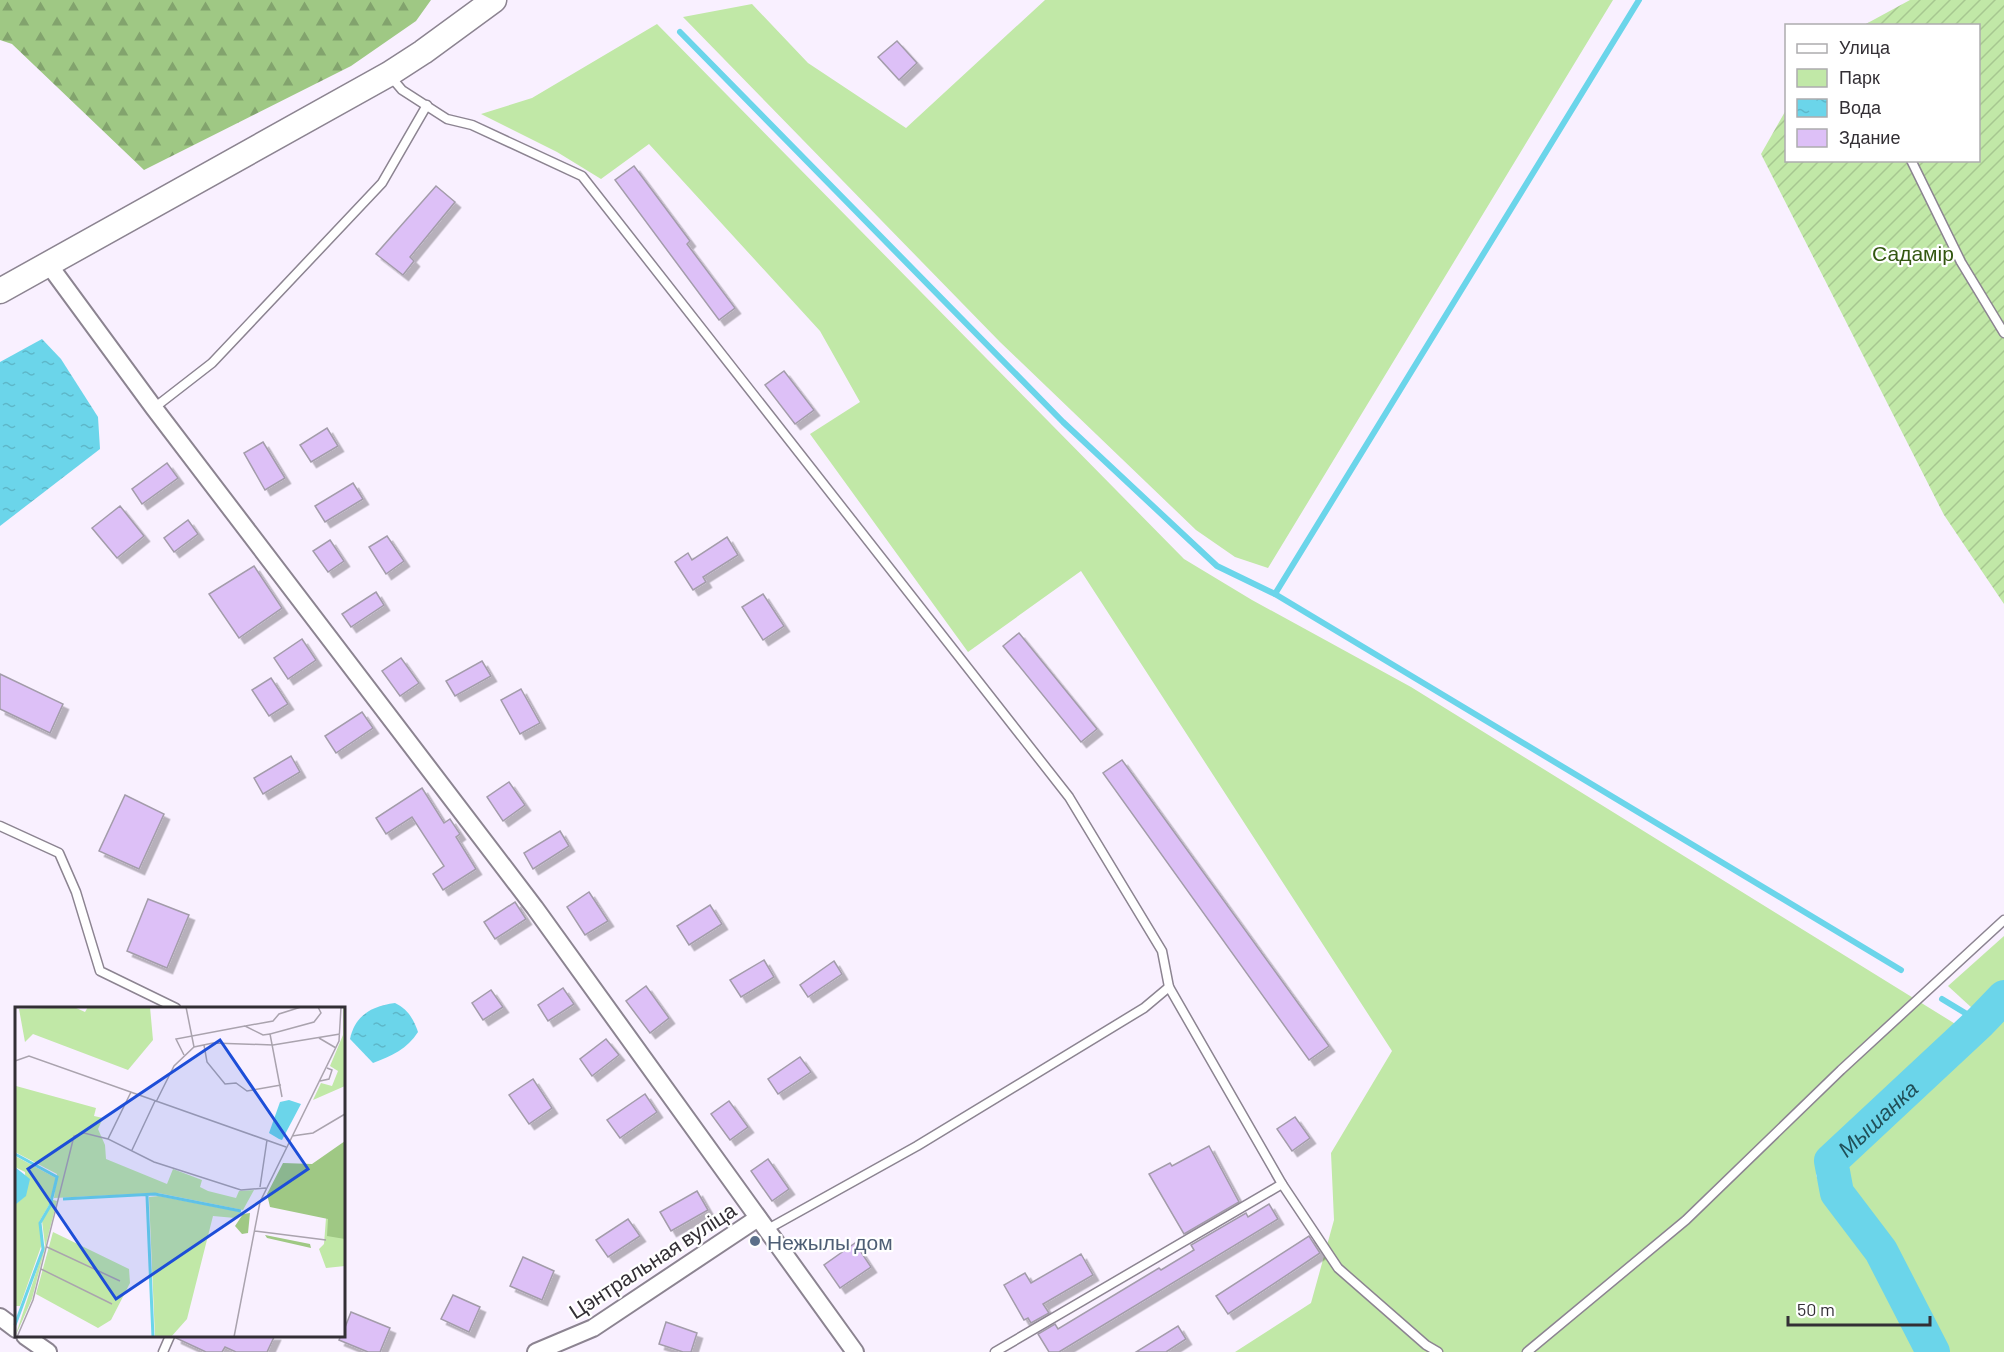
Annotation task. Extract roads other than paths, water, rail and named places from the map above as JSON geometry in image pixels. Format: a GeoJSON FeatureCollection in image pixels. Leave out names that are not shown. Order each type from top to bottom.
{"type":"FeatureCollection","features":[{"type":"Feature","properties":{"kind":"main road"},"geometry":{"type":"LineString","coordinates":[[0,291],[389,74],[494,0]]}},
{"type":"Feature","properties":{"kind":"street"},"geometry":{"type":"LineString","coordinates":[[49,265],[154,408],[535,908],[855,1352]]}},
{"type":"Feature","properties":{"kind":"street","name":"Цэнтральная вуліца"},"geometry":{"type":"LineString","coordinates":[[536,1352],[593,1328],[762,1224]]}},
{"type":"Feature","properties":{"kind":"street"},"geometry":{"type":"LineString","coordinates":[[0,1317],[15,1328]]}},
{"type":"Feature","properties":{"kind":"street"},"geometry":{"type":"LineString","coordinates":[[28,1337],[48,1352]]}},
{"type":"Feature","properties":{"kind":"lane"},"geometry":{"type":"LineString","coordinates":[[389,74],[402,90],[447,119],[472,125],[582,176],[1069,797],[1162,951],[1169,987],[1282,1184],[1338,1268],[1426,1345],[1438,1352]]}},
{"type":"Feature","properties":{"kind":"lane"},"geometry":{"type":"LineString","coordinates":[[154,408],[212,363],[382,183],[426,105]]}},
{"type":"Feature","properties":{"kind":"lane"},"geometry":{"type":"LineString","coordinates":[[1912,162],[1961,262],[2004,333]]}},
{"type":"Feature","properties":{"kind":"lane"},"geometry":{"type":"LineString","coordinates":[[0,826],[59,853],[76,892],[100,971],[174,1007]]}},
{"type":"Feature","properties":{"kind":"lane"},"geometry":{"type":"LineString","coordinates":[[1527,1352],[1686,1220],[1841,1070],[2004,920]]}},
{"type":"Feature","properties":{"kind":"lane"},"geometry":{"type":"LineString","coordinates":[[762,1224],[917,1146],[1144,1008],[1169,987]]}},
{"type":"Feature","properties":{"kind":"lane"},"geometry":{"type":"LineString","coordinates":[[995,1352],[1282,1184]]}},
{"type":"Feature","properties":{"kind":"lane"},"geometry":{"type":"LineString","coordinates":[[163,1352],[169,1337]]}},
{"type":"Feature","properties":{"kind":"water"},"geometry":{"type":"Polygon","coordinates":[[[42,339],[61,359],[98,417],[100,449],[0,526],[0,362],[42,339]]]}},
{"type":"Feature","properties":{"kind":"water"},"geometry":{"type":"Polygon","coordinates":[[[395,1003],[410,1015],[418,1032],[398,1051],[373,1063],[350,1039],[352,1031],[360,1018],[372,1009],[395,1003]]]}},
{"type":"Feature","properties":{"kind":"waterway"},"geometry":{"type":"LineString","coordinates":[[1275,594],[1639,0]]}},
{"type":"Feature","properties":{"kind":"waterway"},"geometry":{"type":"LineString","coordinates":[[680,32],[1063,422],[1217,566],[1275,594],[1901,970]]}},
{"type":"Feature","properties":{"kind":"waterway","name":"Мышанка"},"geometry":{"type":"LineString","coordinates":[[1933,1352],[1881,1251],[1837,1193],[1831,1161],[2004,997]]}},
{"type":"Feature","properties":{"kind":"waterway"},"geometry":{"type":"LineString","coordinates":[[1942,999],[1980,1022]]}},
{"type":"Feature","properties":{"kind":"place","name":"Нежылы дом"},"geometry":{"type":"Point","coordinates":[755,1241]}},
{"type":"Feature","properties":{"kind":"park label","name":"Садамір"},"geometry":{"type":"Point","coordinates":[1913,252]}}]}
